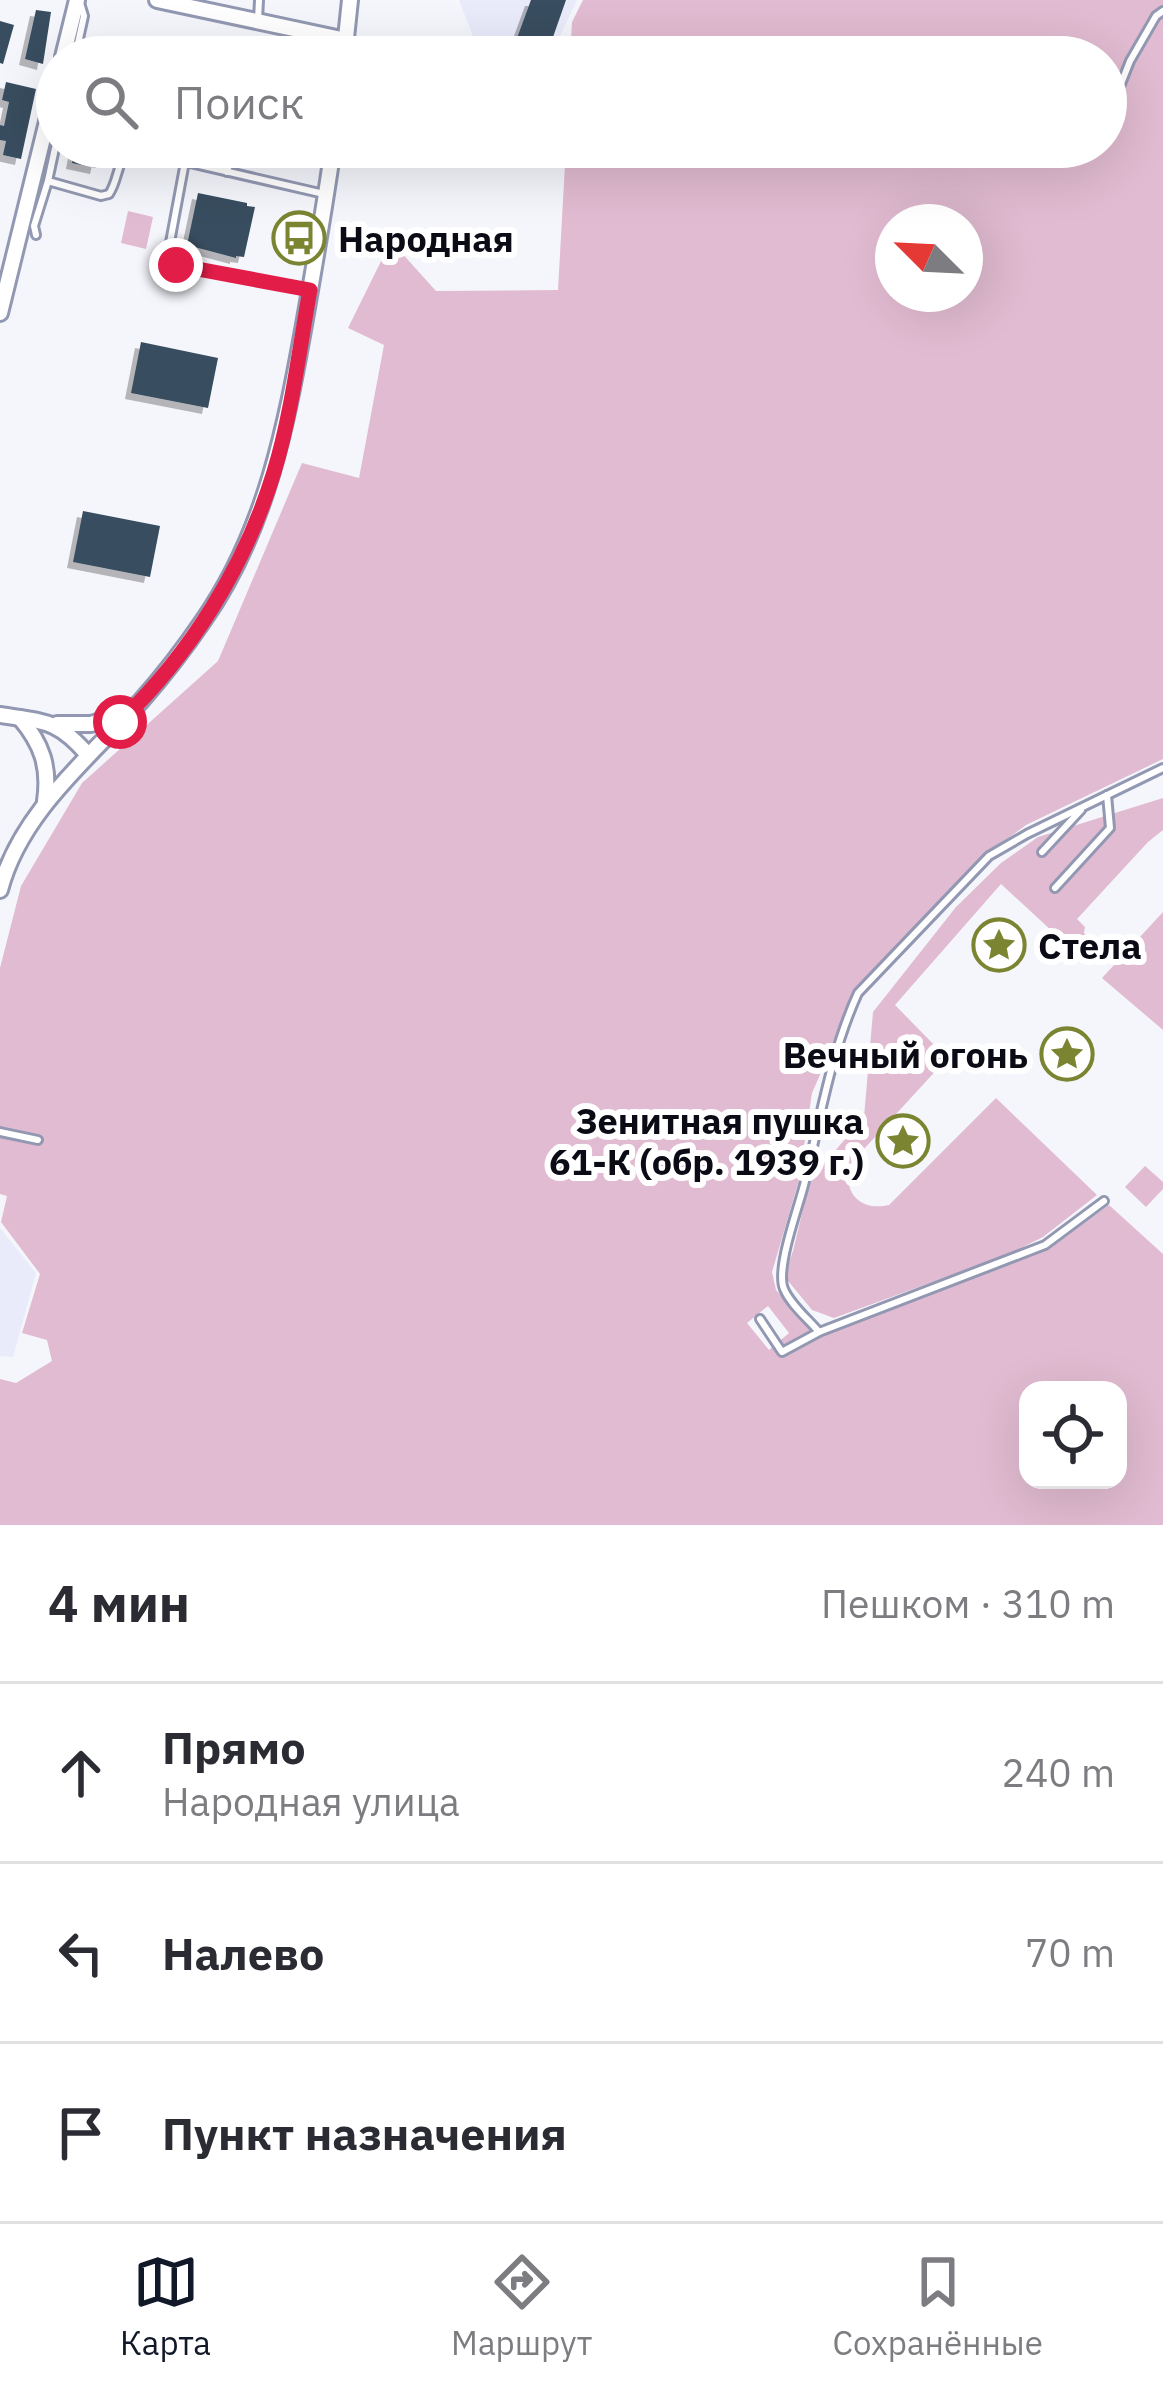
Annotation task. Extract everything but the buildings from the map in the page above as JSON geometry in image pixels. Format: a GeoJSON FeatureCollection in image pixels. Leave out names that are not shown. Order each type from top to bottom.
{"type":"FeatureCollection","features":[{"type":"Feature","properties":{"kind":"street"},"geometry":{"type":"LineString","coordinates":[[73,36],[77,0]]}},
{"type":"Feature","properties":{"kind":"street"},"geometry":{"type":"LineString","coordinates":[[157,0],[305,36]]}},
{"type":"Feature","properties":{"kind":"street"},"geometry":{"type":"LineString","coordinates":[[346,36],[350,0]]}},
{"type":"Feature","properties":{"kind":"street"},"geometry":{"type":"LineString","coordinates":[[0,313],[36,166]]}},
{"type":"Feature","properties":{"kind":"street"},"geometry":{"type":"LineString","coordinates":[[0,890],[6,869],[45,804],[133,709],[204,620],[239,564],[274,472],[292,398],[329,168]]}},
{"type":"Feature","properties":{"kind":"street"},"geometry":{"type":"LineString","coordinates":[[0,715],[91,724],[133,709]]}},
{"type":"Feature","properties":{"kind":"street"},"geometry":{"type":"LineString","coordinates":[[20,718],[45,758],[45,804]]}},
{"type":"Feature","properties":{"kind":"street"},"geometry":{"type":"LineString","coordinates":[[49,722],[65,730],[88,754]]}},
{"type":"Feature","properties":{"kind":"lane"},"geometry":{"type":"LineString","coordinates":[[258,21],[259,0]]}},
{"type":"Feature","properties":{"kind":"lane"},"geometry":{"type":"LineString","coordinates":[[1127,69],[1163,10]]}},
{"type":"Feature","properties":{"kind":"lane"},"geometry":{"type":"LineString","coordinates":[[36,235],[34,226],[51,168]]}},
{"type":"Feature","properties":{"kind":"lane"},"geometry":{"type":"LineString","coordinates":[[48,182],[101,196],[109,194],[121,168]]}},
{"type":"Feature","properties":{"kind":"lane"},"geometry":{"type":"LineString","coordinates":[[184,168],[170,260],[176,265],[310,290]]}},
{"type":"Feature","properties":{"kind":"lane"},"geometry":{"type":"LineString","coordinates":[[210,168],[326,195]]}},
{"type":"Feature","properties":{"kind":"lane"},"geometry":{"type":"LineString","coordinates":[[227,172],[228,168]]}},
{"type":"Feature","properties":{"kind":"lane"},"geometry":{"type":"LineString","coordinates":[[818,1332],[784,1289],[782,1279],[818,1124],[858,993],[989,856],[1163,768]]}},
{"type":"Feature","properties":{"kind":"lane"},"geometry":{"type":"LineString","coordinates":[[1054,888],[1110,828],[1107,795]]}},
{"type":"Feature","properties":{"kind":"lane"},"geometry":{"type":"LineString","coordinates":[[1042,852],[1083,807]]}},
{"type":"Feature","properties":{"kind":"lane"},"geometry":{"type":"LineString","coordinates":[[0,1132],[38,1141]]}},
{"type":"Feature","properties":{"kind":"lane"},"geometry":{"type":"LineString","coordinates":[[760,1318],[782,1352],[818,1332],[1045,1245],[1104,1201]]}},
{"type":"Feature","properties":{"kind":"shaded area"},"geometry":{"type":"Polygon","coordinates":[[[459,0],[577,0],[560,36],[473,36],[459,0]]]}},
{"type":"Feature","properties":{"kind":"shaded area"},"geometry":{"type":"Polygon","coordinates":[[[583,0],[1163,0],[1163,759],[1026,825],[987,854],[853,1000],[812,1093],[799,1180],[772,1272],[776,1290],[810,1328],[827,1334],[1046,1250],[1109,1205],[1163,1254],[1163,1525],[0,1525],[0,1379],[16,1383],[52,1361],[47,1340],[22,1333],[40,1274],[1,1222],[7,1196],[0,1194],[0,968],[21,886],[82,783],[218,661],[302,463],[359,478],[384,345],[348,328],[391,241],[436,291],[558,290],[565,168],[1127,168],[1127,36],[571,36],[572,22],[583,0]],[[768,1306],[747,1323],[769,1350],[789,1333],[768,1306]]]}},
{"type":"Feature","properties":{"kind":"shaded area"},"geometry":{"type":"Polygon","coordinates":[[[128,211],[153,217],[146,249],[121,243],[128,211]]]}},
{"type":"Feature","properties":{"kind":"shaded area"},"geometry":{"type":"Polygon","coordinates":[[[1163,798],[1163,830],[1077,919],[1093,941],[1079,956],[1001,884],[895,1005],[944,1055],[942,1064],[852,1162],[849,1172],[851,1190],[861,1202],[889,1205],[996,1098],[1097,1195],[1043,1237],[1009,1254],[834,1318],[812,1310],[784,1276],[810,1180],[864,1117],[873,1012],[956,907],[1001,863],[1038,837],[1163,798]]]}},
{"type":"Feature","properties":{"kind":"shaded area"},"geometry":{"type":"Polygon","coordinates":[[[1163,912],[1163,1030],[1102,978],[1163,912]]]}},
{"type":"Feature","properties":{"kind":"shaded area"},"geometry":{"type":"Polygon","coordinates":[[[1145,1166],[1163,1182],[1163,1189],[1146,1207],[1125,1187],[1145,1166]]]}},
{"type":"Feature","properties":{"kind":"shaded area"},"geometry":{"type":"Polygon","coordinates":[[[0,1228],[36,1273],[13,1357],[0,1356],[0,1228]]]}},
{"type":"Feature","properties":{"kind":"place","name":"Народная"},"geometry":{"type":"Point","coordinates":[299,238]}},
{"type":"Feature","properties":{"kind":"place","name":"Стела"},"geometry":{"type":"Point","coordinates":[999,945]}},
{"type":"Feature","properties":{"kind":"place","name":"Вечный огонь"},"geometry":{"type":"Point","coordinates":[1067,1054]}},
{"type":"Feature","properties":{"kind":"place","name":"Зенитная пушка 61-К (обр. 1939 г.)"},"geometry":{"type":"Point","coordinates":[903,1141]}},
{"type":"Feature","properties":{"kind":"route"},"geometry":{"type":"LineString","coordinates":[[120,722],[165,673],[239,564],[274,472],[310,290],[176,265]]}}]}
